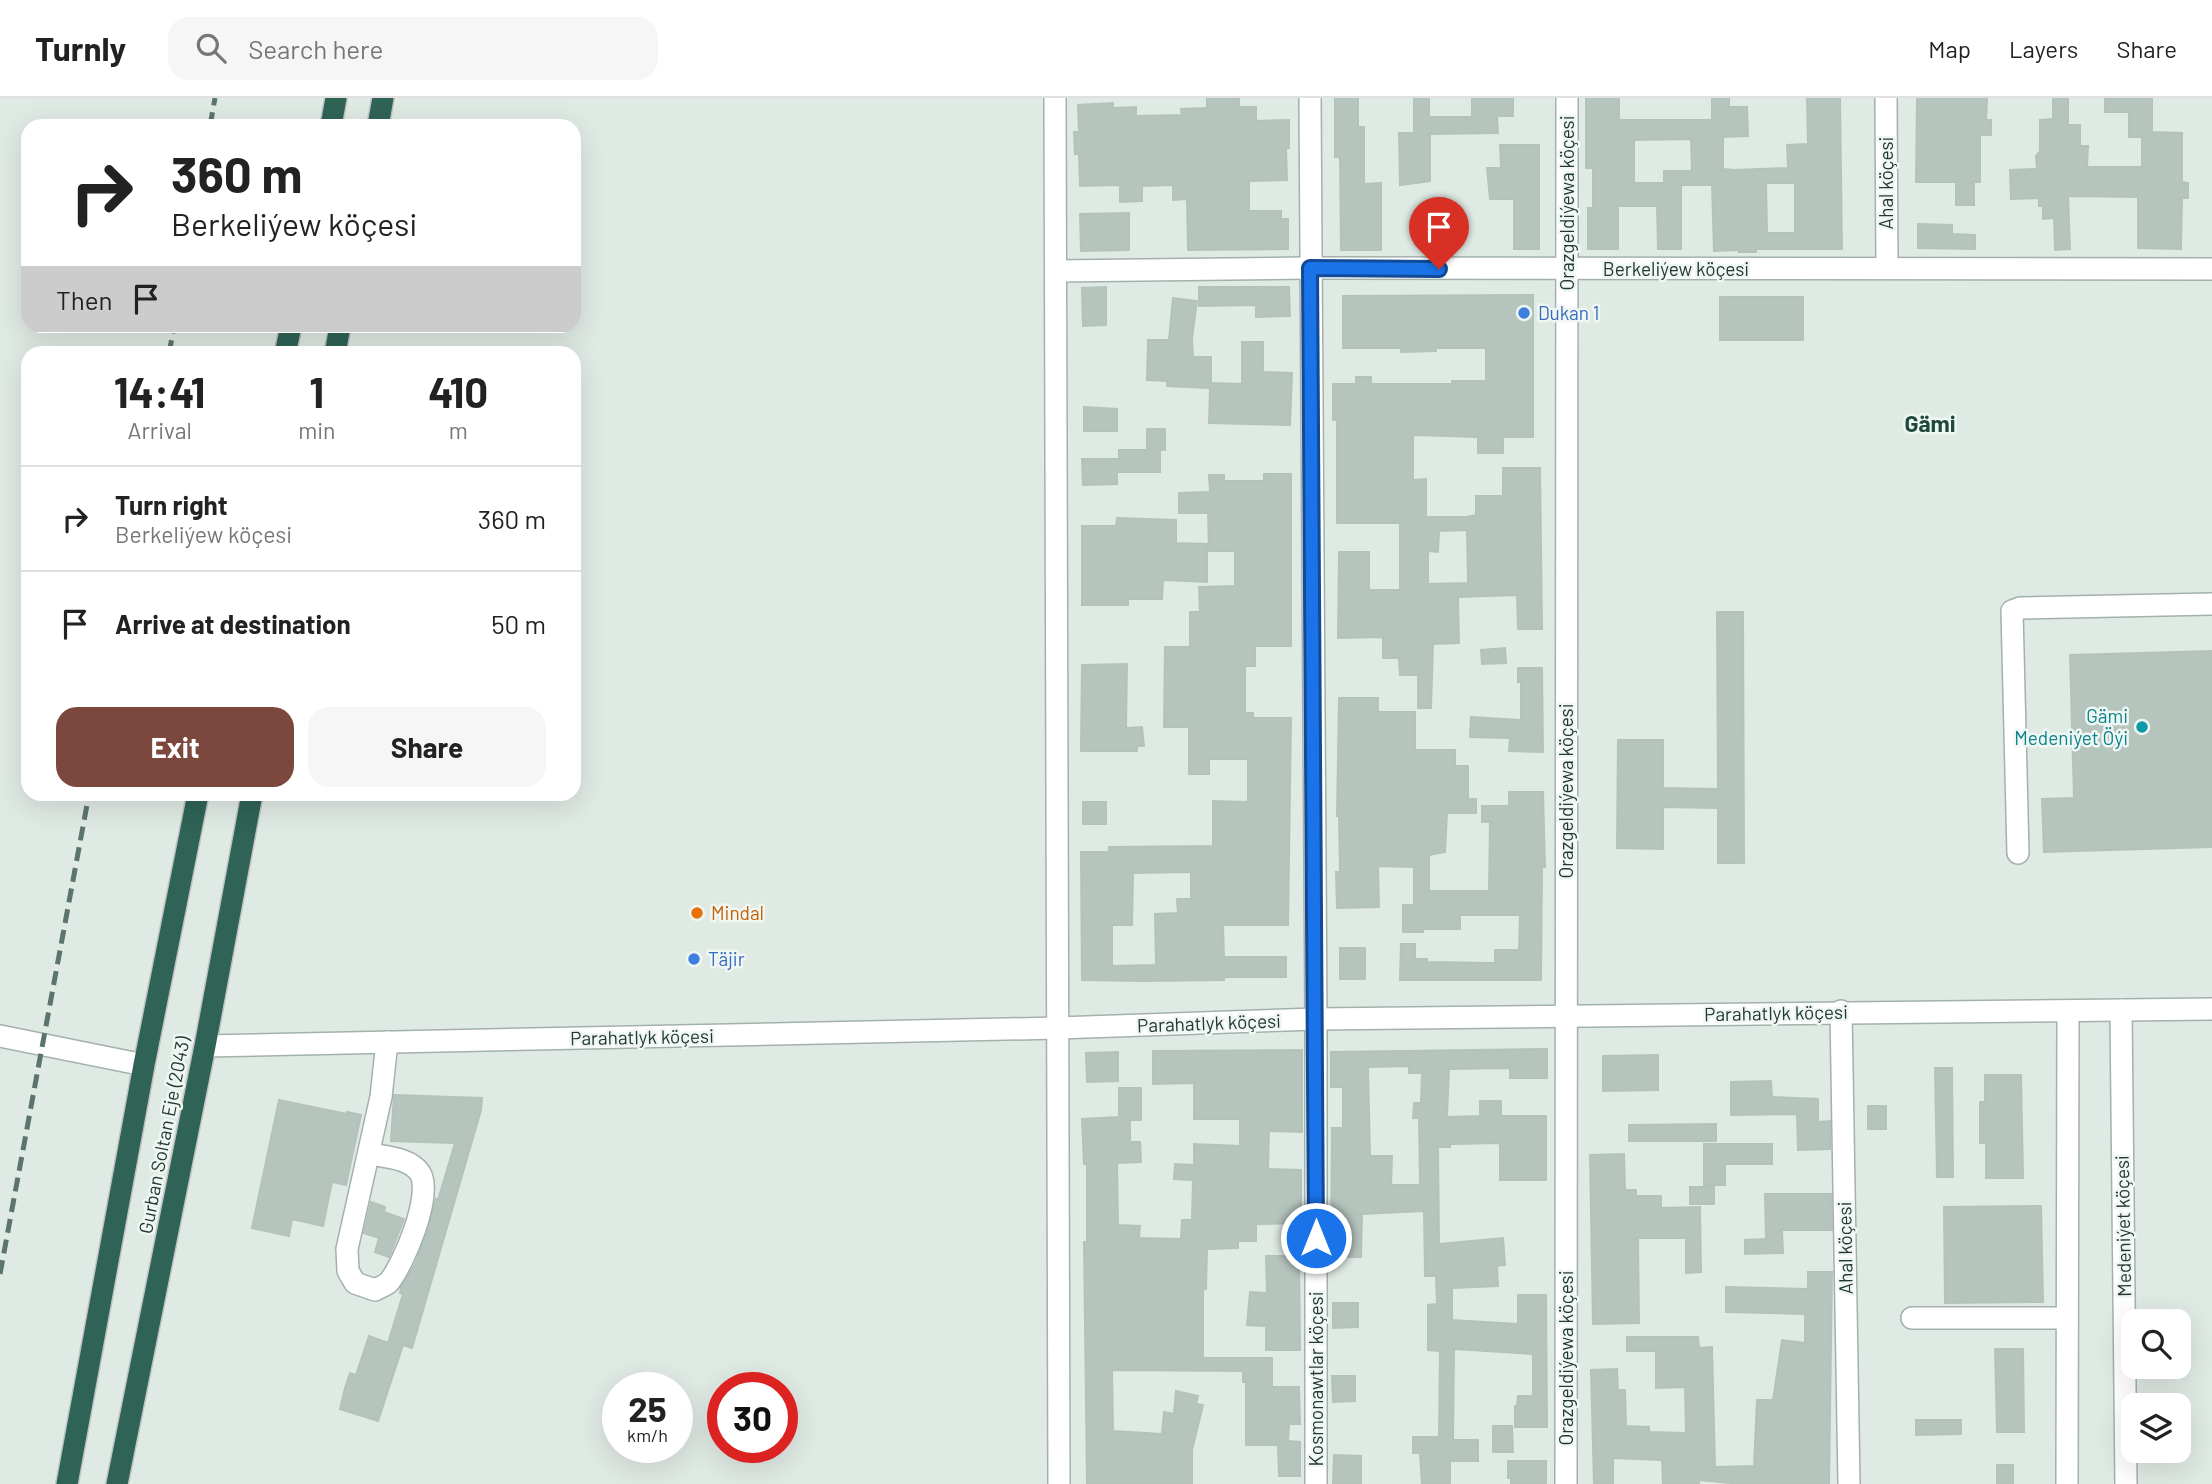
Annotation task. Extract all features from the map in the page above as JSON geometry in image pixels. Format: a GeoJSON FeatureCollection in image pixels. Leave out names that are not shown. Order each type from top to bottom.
{"type":"FeatureCollection","features":[{"type":"Feature","properties":{"kind":"highway"},"geometry":{"type":"LineString","coordinates":[[332,119],[336,98]]}},
{"type":"Feature","properties":{"kind":"highway"},"geometry":{"type":"LineString","coordinates":[[379,119],[383,98]]}},
{"type":"Feature","properties":{"kind":"highway","name":"Gurban Soltan Eje (2043)"},"geometry":{"type":"LineString","coordinates":[[67,1484],[197,801]]}},
{"type":"Feature","properties":{"kind":"highway","name":"Gurban Soltan Eje (2043)"},"geometry":{"type":"LineString","coordinates":[[117,1484],[251,801]]}},
{"type":"Feature","properties":{"kind":"street"},"geometry":{"type":"LineString","coordinates":[[1055,98],[1059,1484]]}},
{"type":"Feature","properties":{"kind":"street","name":"Kosmonawtlar köçesi"},"geometry":{"type":"LineString","coordinates":[[1310,98],[1316,1484]]}},
{"type":"Feature","properties":{"kind":"street","name":"Orazgeldiýewa köçesi"},"geometry":{"type":"LineString","coordinates":[[1566,1484],[1567,98]]}},
{"type":"Feature","properties":{"kind":"street","name":"Ahal köçesi"},"geometry":{"type":"LineString","coordinates":[[1886,98],[1887,268]]}},
{"type":"Feature","properties":{"kind":"street","name":"Berkeliýew köçesi"},"geometry":{"type":"LineString","coordinates":[[1056,271],[1310,268],[2212,269]]}},
{"type":"Feature","properties":{"kind":"street"},"geometry":{"type":"LineString","coordinates":[[2018,853],[2012,611],[2020,608],[2212,604]]}},
{"type":"Feature","properties":{"kind":"street","name":"Parahatlyk köçesi"},"geometry":{"type":"LineString","coordinates":[[205,1045],[1058,1028],[1316,1019],[1841,1011],[2212,1009]]}},
{"type":"Feature","properties":{"kind":"street","name":"Medeniýet köçesi"},"geometry":{"type":"LineString","coordinates":[[2121,1010],[2126,1484]]}},
{"type":"Feature","properties":{"kind":"street","name":"Ahal köçesi"},"geometry":{"type":"LineString","coordinates":[[1841,1011],[1849,1484]]}},
{"type":"Feature","properties":{"kind":"street"},"geometry":{"type":"LineString","coordinates":[[2067,1484],[2068,1011]]}},
{"type":"Feature","properties":{"kind":"street"},"geometry":{"type":"LineString","coordinates":[[0,1036],[145,1065]]}},
{"type":"Feature","properties":{"kind":"street"},"geometry":{"type":"LineString","coordinates":[[370,1154],[407,1161],[419,1172],[425,1187],[423,1202],[399,1266],[386,1285],[375,1290],[355,1283],[348,1271],[347,1249],[370,1154],[381,1097],[387,1042]]}},
{"type":"Feature","properties":{"kind":"street"},"geometry":{"type":"LineString","coordinates":[[1912,1318],[2066,1318]]}},
{"type":"Feature","properties":{"kind":"building"},"geometry":{"type":"Polygon","coordinates":[[[1207,98],[1239,98],[1239,107],[1256,107],[1256,121],[1289,120],[1287,180],[1249,181],[1249,211],[1281,211],[1281,219],[1288,219],[1288,249],[1188,250],[1187,199],[1173,200],[1173,185],[1142,186],[1142,201],[1120,202],[1120,185],[1080,186],[1079,154],[1075,154],[1074,132],[1079,132],[1078,105],[1113,103],[1113,108],[1136,107],[1136,116],[1182,115],[1181,109],[1207,108],[1207,98]]]}},
{"type":"Feature","properties":{"kind":"building"},"geometry":{"type":"Polygon","coordinates":[[[1335,98],[1358,98],[1358,127],[1364,127],[1364,184],[1381,183],[1381,250],[1341,250],[1340,157],[1335,157],[1335,98]]]}},
{"type":"Feature","properties":{"kind":"building"},"geometry":{"type":"Polygon","coordinates":[[[1414,98],[1429,98],[1429,117],[1472,117],[1472,98],[1513,98],[1513,116],[1497,116],[1498,133],[1430,134],[1430,181],[1400,185],[1399,133],[1414,133],[1414,98]]]}},
{"type":"Feature","properties":{"kind":"building"},"geometry":{"type":"Polygon","coordinates":[[[1586,98],[1619,98],[1619,120],[1712,120],[1712,98],[1729,98],[1729,107],[1747,107],[1748,136],[1723,137],[1723,169],[1734,170],[1788,168],[1787,145],[1808,144],[1807,98],[1840,98],[1842,249],[1714,251],[1712,185],[1681,185],[1681,249],[1658,249],[1657,206],[1618,206],[1618,249],[1588,249],[1588,208],[1593,208],[1593,168],[1586,168],[1586,98]],[[1691,139],[1634,140],[1634,183],[1664,183],[1664,171],[1692,171],[1691,139]],[[1766,183],[1767,233],[1795,233],[1795,183],[1766,183]]]}},
{"type":"Feature","properties":{"kind":"building"},"geometry":{"type":"Polygon","coordinates":[[[1917,98],[1987,98],[1986,120],[1991,120],[1991,135],[1980,135],[1980,182],[1974,182],[1974,205],[1956,205],[1956,182],[1916,182],[1917,98]]]}},
{"type":"Feature","properties":{"kind":"building"},"geometry":{"type":"Polygon","coordinates":[[[2053,98],[2068,98],[2068,125],[2080,125],[2080,146],[2088,146],[2087,167],[2142,167],[2142,137],[2129,137],[2129,112],[2105,112],[2105,98],[2152,98],[2152,132],[2182,133],[2182,182],[2188,183],[2188,198],[2182,198],[2181,249],[2138,248],[2138,197],[2068,196],[2070,249],[2055,250],[2054,218],[2043,219],[2043,206],[2039,206],[2039,198],[2011,199],[2010,170],[2037,169],[2040,120],[2053,119],[2053,98]]]}},
{"type":"Feature","properties":{"kind":"building"},"geometry":{"type":"Polygon","coordinates":[[[1500,145],[1539,145],[1539,249],[1514,249],[1514,199],[1490,199],[1487,168],[1501,168],[1500,145]]]}},
{"type":"Feature","properties":{"kind":"building"},"geometry":{"type":"Polygon","coordinates":[[[1129,213],[1129,250],[1081,251],[1080,214],[1129,213]]]}},
{"type":"Feature","properties":{"kind":"building"},"geometry":{"type":"Polygon","coordinates":[[[1918,224],[1952,225],[1952,234],[1975,235],[1975,249],[1918,248],[1918,224]]]}},
{"type":"Feature","properties":{"kind":"building"},"geometry":{"type":"Polygon","coordinates":[[[1106,287],[1106,325],[1083,326],[1082,288],[1106,287]]]}},
{"type":"Feature","properties":{"kind":"building"},"geometry":{"type":"Polygon","coordinates":[[[1199,287],[1289,287],[1290,316],[1256,317],[1256,305],[1199,306],[1199,287]]]}},
{"type":"Feature","properties":{"kind":"building"},"geometry":{"type":"Polygon","coordinates":[[[1533,295],[1533,437],[1503,437],[1503,453],[1478,453],[1478,437],[1413,435],[1413,480],[1426,479],[1426,517],[1467,517],[1476,515],[1476,496],[1503,496],[1503,468],[1540,468],[1542,629],[1518,629],[1517,595],[1458,597],[1459,643],[1433,644],[1431,708],[1418,708],[1418,675],[1400,675],[1399,658],[1383,658],[1383,637],[1338,638],[1339,552],[1369,552],[1369,590],[1400,590],[1400,523],[1337,523],[1337,420],[1333,420],[1333,384],[1356,384],[1356,377],[1371,377],[1371,384],[1452,384],[1452,381],[1486,381],[1486,348],[1436,348],[1436,351],[1401,352],[1401,348],[1343,348],[1343,296],[1533,295]],[[1467,530],[1439,531],[1438,552],[1428,551],[1428,584],[1468,583],[1467,530]]]}},
{"type":"Feature","properties":{"kind":"building"},"geometry":{"type":"Polygon","coordinates":[[[1720,297],[1803,297],[1803,340],[1720,340],[1720,297]]]}},
{"type":"Feature","properties":{"kind":"building"},"geometry":{"type":"Polygon","coordinates":[[[1173,298],[1197,301],[1192,338],[1193,357],[1211,357],[1211,383],[1242,384],[1242,342],[1263,342],[1263,372],[1292,373],[1290,425],[1209,423],[1210,388],[1167,386],[1167,381],[1147,380],[1148,340],[1169,340],[1173,298]]]}},
{"type":"Feature","properties":{"kind":"building"},"geometry":{"type":"Polygon","coordinates":[[[1084,407],[1117,409],[1117,431],[1084,431],[1084,407]]]}},
{"type":"Feature","properties":{"kind":"building"},"geometry":{"type":"Polygon","coordinates":[[[1147,429],[1165,429],[1165,450],[1147,449],[1147,429]]]}},
{"type":"Feature","properties":{"kind":"building"},"geometry":{"type":"Polygon","coordinates":[[[1119,450],[1160,450],[1160,472],[1117,472],[1117,484],[1083,485],[1082,459],[1119,459],[1119,450]]]}},
{"type":"Feature","properties":{"kind":"building"},"geometry":{"type":"Polygon","coordinates":[[[1264,474],[1291,474],[1291,646],[1255,646],[1255,666],[1245,666],[1245,713],[1253,713],[1253,718],[1291,718],[1288,925],[1223,925],[1224,957],[1286,957],[1286,977],[1082,980],[1081,852],[1109,852],[1109,847],[1213,846],[1213,801],[1248,802],[1248,759],[1209,759],[1209,774],[1189,774],[1189,727],[1164,727],[1165,647],[1190,647],[1190,612],[1200,612],[1199,587],[1235,586],[1235,551],[1209,551],[1208,513],[1179,513],[1179,493],[1210,492],[1209,475],[1224,475],[1224,481],[1264,481],[1264,474]],[[1191,872],[1133,873],[1132,925],[1112,925],[1112,966],[1156,965],[1155,914],[1178,913],[1177,899],[1191,899],[1191,872]]]}},
{"type":"Feature","properties":{"kind":"building"},"geometry":{"type":"Polygon","coordinates":[[[1117,518],[1176,520],[1176,543],[1207,544],[1207,582],[1163,580],[1162,599],[1128,599],[1128,605],[1082,605],[1082,526],[1116,526],[1117,518]]]}},
{"type":"Feature","properties":{"kind":"building"},"geometry":{"type":"Polygon","coordinates":[[[1717,612],[1743,612],[1744,863],[1718,863],[1718,808],[1663,807],[1663,849],[1617,848],[1618,740],[1663,740],[1663,788],[1718,789],[1717,612]]]}},
{"type":"Feature","properties":{"kind":"building"},"geometry":{"type":"Polygon","coordinates":[[[1505,648],[1506,663],[1482,664],[1481,650],[1505,648]]]}},
{"type":"Feature","properties":{"kind":"building","name":"Gämi Medeniýet Öýi"},"geometry":{"type":"Polygon","coordinates":[[[2212,651],[2212,847],[2044,852],[2042,799],[2074,798],[2070,655],[2212,651]]]}},
{"type":"Feature","properties":{"kind":"building"},"geometry":{"type":"Polygon","coordinates":[[[1127,664],[1126,728],[1142,727],[1144,746],[1137,746],[1137,751],[1081,751],[1082,665],[1127,664]]]}},
{"type":"Feature","properties":{"kind":"building"},"geometry":{"type":"Polygon","coordinates":[[[1518,668],[1542,668],[1543,752],[1509,751],[1510,738],[1470,737],[1471,717],[1521,720],[1521,682],[1518,682],[1518,668]]]}},
{"type":"Feature","properties":{"kind":"building"},"geometry":{"type":"Polygon","coordinates":[[[1339,698],[1378,698],[1378,712],[1415,712],[1415,750],[1455,750],[1455,766],[1468,766],[1468,799],[1476,799],[1476,813],[1447,813],[1445,852],[1429,855],[1429,891],[1489,891],[1490,822],[1482,822],[1482,806],[1509,806],[1509,792],[1543,792],[1545,867],[1542,867],[1541,980],[1400,980],[1401,944],[1415,944],[1415,959],[1427,959],[1427,962],[1495,963],[1495,950],[1519,950],[1520,915],[1460,915],[1460,929],[1403,932],[1403,905],[1414,905],[1414,867],[1378,866],[1379,907],[1337,908],[1336,872],[1340,872],[1337,816],[1339,698]]]}},
{"type":"Feature","properties":{"kind":"building"},"geometry":{"type":"Polygon","coordinates":[[[1083,802],[1106,802],[1106,824],[1083,824],[1083,802]]]}},
{"type":"Feature","properties":{"kind":"building"},"geometry":{"type":"Polygon","coordinates":[[[1340,948],[1365,948],[1365,979],[1340,979],[1340,948]]]}},
{"type":"Feature","properties":{"kind":"building"},"geometry":{"type":"Polygon","coordinates":[[[1547,1049],[1547,1078],[1510,1078],[1510,1068],[1449,1069],[1447,1117],[1480,1116],[1480,1101],[1501,1101],[1501,1116],[1546,1116],[1546,1180],[1500,1180],[1500,1143],[1450,1144],[1450,1147],[1438,1147],[1439,1244],[1503,1238],[1505,1265],[1497,1266],[1498,1286],[1452,1288],[1452,1320],[1518,1324],[1518,1295],[1546,1295],[1547,1427],[1515,1427],[1518,1396],[1533,1396],[1533,1354],[1454,1349],[1453,1440],[1478,1440],[1478,1461],[1450,1461],[1450,1484],[1422,1484],[1420,1453],[1413,1453],[1413,1437],[1439,1437],[1440,1351],[1428,1350],[1428,1305],[1437,1304],[1436,1276],[1425,1276],[1424,1211],[1362,1214],[1361,1257],[1331,1257],[1332,1128],[1343,1128],[1343,1087],[1331,1087],[1331,1052],[1547,1049]],[[1409,1066],[1368,1067],[1370,1156],[1392,1156],[1391,1185],[1420,1185],[1419,1118],[1413,1118],[1414,1103],[1421,1103],[1422,1073],[1409,1073],[1409,1066]]]}},
{"type":"Feature","properties":{"kind":"building"},"geometry":{"type":"Polygon","coordinates":[[[1302,1050],[1302,1132],[1269,1131],[1268,1169],[1301,1170],[1301,1223],[1256,1224],[1256,1241],[1238,1241],[1238,1248],[1207,1249],[1206,1289],[1203,1289],[1203,1358],[1272,1358],[1272,1387],[1299,1387],[1300,1424],[1289,1424],[1288,1441],[1300,1442],[1300,1476],[1279,1476],[1278,1445],[1246,1445],[1246,1382],[1243,1382],[1243,1371],[1112,1370],[1113,1431],[1162,1434],[1164,1412],[1174,1414],[1176,1391],[1198,1396],[1196,1404],[1203,1405],[1192,1450],[1192,1484],[1087,1484],[1084,1242],[1087,1242],[1087,1164],[1084,1164],[1082,1119],[1119,1117],[1119,1088],[1141,1088],[1141,1120],[1130,1120],[1130,1142],[1140,1142],[1141,1162],[1117,1163],[1118,1225],[1140,1226],[1139,1238],[1181,1239],[1182,1220],[1192,1220],[1193,1180],[1174,1179],[1175,1164],[1194,1165],[1194,1144],[1240,1146],[1240,1119],[1194,1119],[1194,1083],[1153,1084],[1153,1051],[1302,1050]]]}},
{"type":"Feature","properties":{"kind":"building"},"geometry":{"type":"Polygon","coordinates":[[[1118,1052],[1118,1081],[1087,1082],[1086,1053],[1118,1052]]]}},
{"type":"Feature","properties":{"kind":"building"},"geometry":{"type":"Polygon","coordinates":[[[1658,1055],[1658,1090],[1603,1091],[1603,1056],[1658,1055]]]}},
{"type":"Feature","properties":{"kind":"building"},"geometry":{"type":"Polygon","coordinates":[[[1935,1068],[1952,1068],[1953,1177],[1937,1177],[1935,1068]]]}},
{"type":"Feature","properties":{"kind":"building"},"geometry":{"type":"Polygon","coordinates":[[[1985,1075],[2021,1075],[2023,1178],[1986,1178],[1986,1143],[1980,1143],[1980,1102],[1985,1102],[1985,1075]]]}},
{"type":"Feature","properties":{"kind":"building"},"geometry":{"type":"Polygon","coordinates":[[[1771,1081],[1772,1097],[1818,1099],[1818,1122],[1830,1121],[1830,1149],[1798,1150],[1797,1114],[1731,1115],[1731,1082],[1771,1081]]]}},
{"type":"Feature","properties":{"kind":"building"},"geometry":{"type":"Polygon","coordinates":[[[394,1095],[482,1098],[481,1110],[412,1348],[403,1345],[378,1421],[340,1409],[345,1388],[350,1373],[356,1375],[369,1336],[388,1343],[403,1294],[400,1293],[401,1287],[414,1266],[427,1233],[455,1143],[391,1141],[394,1095]]]}},
{"type":"Feature","properties":{"kind":"building"},"geometry":{"type":"Polygon","coordinates":[[[279,1100],[361,1115],[346,1185],[332,1182],[323,1226],[292,1219],[289,1236],[252,1228],[279,1100]]]}},
{"type":"Feature","properties":{"kind":"building"},"geometry":{"type":"Polygon","coordinates":[[[1868,1106],[1886,1106],[1886,1129],[1868,1129],[1868,1106]]]}},
{"type":"Feature","properties":{"kind":"building"},"geometry":{"type":"Polygon","coordinates":[[[1716,1124],[1716,1141],[1629,1141],[1629,1125],[1716,1124]]]}},
{"type":"Feature","properties":{"kind":"building"},"geometry":{"type":"Polygon","coordinates":[[[1704,1144],[1772,1144],[1772,1164],[1725,1164],[1725,1185],[1704,1185],[1704,1144]]]}},
{"type":"Feature","properties":{"kind":"building"},"geometry":{"type":"Polygon","coordinates":[[[1624,1154],[1625,1190],[1636,1190],[1636,1196],[1661,1196],[1661,1208],[1700,1207],[1701,1272],[1686,1273],[1686,1238],[1638,1238],[1639,1323],[1593,1324],[1590,1155],[1624,1154]]]}},
{"type":"Feature","properties":{"kind":"building"},"geometry":{"type":"Polygon","coordinates":[[[1690,1187],[1714,1187],[1714,1204],[1690,1204],[1690,1187]]]}},
{"type":"Feature","properties":{"kind":"building"},"geometry":{"type":"Polygon","coordinates":[[[1765,1194],[1831,1194],[1832,1230],[1782,1230],[1783,1253],[1745,1254],[1745,1240],[1766,1239],[1765,1194]]]}},
{"type":"Feature","properties":{"kind":"building"},"geometry":{"type":"Polygon","coordinates":[[[371,1202],[385,1207],[384,1212],[404,1219],[389,1257],[375,1252],[379,1238],[364,1233],[371,1202]]]}},
{"type":"Feature","properties":{"kind":"building"},"geometry":{"type":"Polygon","coordinates":[[[2041,1206],[2043,1302],[1945,1303],[1944,1207],[2041,1206]]]}},
{"type":"Feature","properties":{"kind":"building"},"geometry":{"type":"Polygon","coordinates":[[[1266,1256],[1299,1256],[1300,1350],[1266,1350],[1266,1326],[1247,1325],[1250,1292],[1267,1293],[1266,1256]]]}},
{"type":"Feature","properties":{"kind":"building"},"geometry":{"type":"Polygon","coordinates":[[[1808,1272],[1832,1272],[1829,1484],[1741,1484],[1699,1480],[1699,1484],[1663,1484],[1662,1460],[1613,1458],[1613,1484],[1594,1484],[1591,1370],[1617,1369],[1618,1390],[1625,1390],[1626,1426],[1649,1427],[1649,1432],[1686,1433],[1685,1387],[1656,1388],[1656,1351],[1627,1351],[1627,1337],[1698,1337],[1699,1348],[1712,1347],[1715,1467],[1754,1466],[1757,1400],[1773,1400],[1782,1340],[1805,1343],[1805,1314],[1726,1312],[1726,1287],[1808,1289],[1808,1272]]]}},
{"type":"Feature","properties":{"kind":"building"},"geometry":{"type":"Polygon","coordinates":[[[1333,1303],[1358,1303],[1358,1327],[1333,1328],[1333,1303]]]}},
{"type":"Feature","properties":{"kind":"building"},"geometry":{"type":"Polygon","coordinates":[[[1995,1349],[2023,1349],[2024,1432],[1997,1432],[1995,1349]]]}},
{"type":"Feature","properties":{"kind":"building"},"geometry":{"type":"Polygon","coordinates":[[[1332,1376],[1355,1376],[1355,1401],[1333,1402],[1332,1376]]]}},
{"type":"Feature","properties":{"kind":"building"},"geometry":{"type":"Polygon","coordinates":[[[1916,1420],[1961,1420],[1961,1434],[1916,1435],[1916,1420]]]}},
{"type":"Feature","properties":{"kind":"building"},"geometry":{"type":"Polygon","coordinates":[[[1493,1426],[1512,1426],[1513,1452],[1493,1452],[1493,1426]]]}},
{"type":"Feature","properties":{"kind":"building"},"geometry":{"type":"Polygon","coordinates":[[[1334,1455],[1361,1456],[1361,1484],[1333,1484],[1334,1455]]]}},
{"type":"Feature","properties":{"kind":"building"},"geometry":{"type":"Polygon","coordinates":[[[1508,1461],[1546,1461],[1546,1484],[1511,1484],[1511,1478],[1508,1478],[1508,1461]]]}},
{"type":"Feature","properties":{"kind":"building"},"geometry":{"type":"Polygon","coordinates":[[[1997,1465],[2013,1465],[2013,1484],[1997,1484],[1997,1465]]]}},
{"type":"Feature","properties":{"kind":"railway"},"geometry":{"type":"LineString","coordinates":[[211,119],[215,98]]}},
{"type":"Feature","properties":{"kind":"railway"},"geometry":{"type":"LineString","coordinates":[[170,346],[173,333]]}},
{"type":"Feature","properties":{"kind":"railway"},"geometry":{"type":"LineString","coordinates":[[0,1274],[88,801]]}},
{"type":"Feature","properties":{"kind":"place","name":"Dukan 1"},"geometry":{"type":"Point","coordinates":[1524,313]}},
{"type":"Feature","properties":{"kind":"place","name":"Gämi Medeniýet Öýi"},"geometry":{"type":"Point","coordinates":[2142,727]}},
{"type":"Feature","properties":{"kind":"place","name":"Mindal"},"geometry":{"type":"Point","coordinates":[697,913]}},
{"type":"Feature","properties":{"kind":"place","name":"Täjir"},"geometry":{"type":"Point","coordinates":[694,959]}},
{"type":"Feature","properties":{"kind":"district","name":"Gämi"},"geometry":{"type":"Point","coordinates":[1930,424]}},
{"type":"Feature","properties":{"kind":"route"},"geometry":{"type":"LineString","coordinates":[[1316,1238],[1310,268],[1439,269]]}}]}
